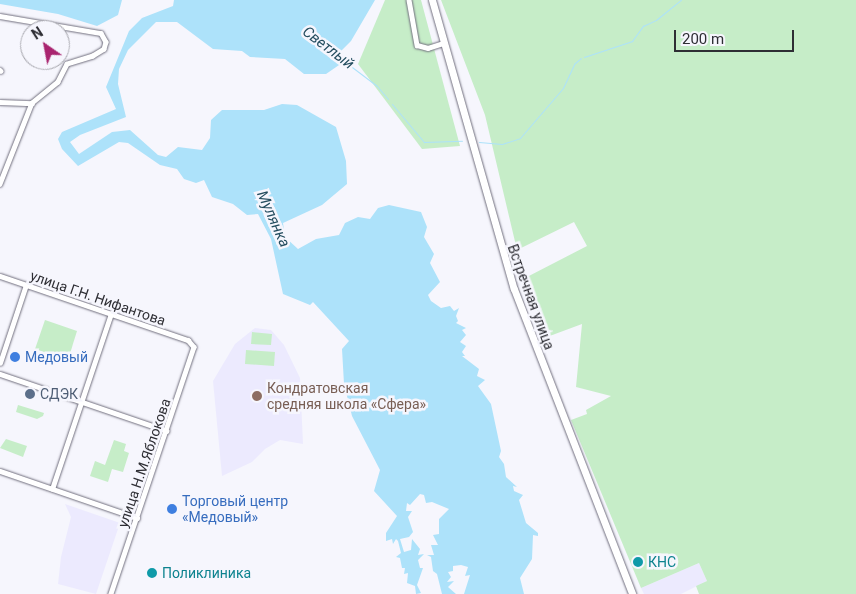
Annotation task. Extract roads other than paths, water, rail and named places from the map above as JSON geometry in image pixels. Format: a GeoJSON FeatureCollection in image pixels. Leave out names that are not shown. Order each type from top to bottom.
{"type":"FeatureCollection","features":[{"type":"Feature","properties":{"kind":"main road","name":"Встречная улица"},"geometry":{"type":"LineString","coordinates":[[432,0],[442,43],[514,289],[632,594]]}},
{"type":"Feature","properties":{"kind":"street"},"geometry":{"type":"LineString","coordinates":[[409,0],[417,45],[428,48],[442,43]]}},
{"type":"Feature","properties":{"kind":"street"},"geometry":{"type":"LineString","coordinates":[[0,16],[22,22],[55,24],[106,36],[104,49],[93,56],[67,64],[58,82],[32,103],[0,184]]}},
{"type":"Feature","properties":{"kind":"street"},"geometry":{"type":"LineString","coordinates":[[0,102],[32,103]]}},
{"type":"Feature","properties":{"kind":"street","name":"улица Г.Н. Нифантова"},"geometry":{"type":"LineString","coordinates":[[0,276],[188,340]]}},
{"type":"Feature","properties":{"kind":"street"},"geometry":{"type":"LineString","coordinates":[[0,363],[26,285]]}},
{"type":"Feature","properties":{"kind":"street"},"geometry":{"type":"LineString","coordinates":[[52,489],[112,314]]}},
{"type":"Feature","properties":{"kind":"street","name":"улица Н.М.Яблокова"},"geometry":{"type":"LineString","coordinates":[[111,594],[193,355],[194,347],[188,340]]}},
{"type":"Feature","properties":{"kind":"street"},"geometry":{"type":"LineString","coordinates":[[0,374],[167,431]]}},
{"type":"Feature","properties":{"kind":"street"},"geometry":{"type":"LineString","coordinates":[[0,472],[137,518]]}},
{"type":"Feature","properties":{"kind":"water"},"geometry":{"type":"Polygon","coordinates":[[[0,0],[122,0],[118,15],[97,26],[58,14],[0,4],[0,0]]]}},
{"type":"Feature","properties":{"kind":"water","name":"Мулянка"},"geometry":{"type":"Polygon","coordinates":[[[174,0],[375,0],[351,41],[339,53],[342,63],[326,74],[304,74],[285,59],[250,57],[242,51],[213,49],[177,22],[156,22],[128,50],[119,69],[118,84],[126,117],[80,135],[70,142],[79,154],[112,132],[130,130],[158,155],[166,157],[178,147],[202,150],[210,138],[211,120],[222,110],[264,110],[282,104],[297,105],[336,127],[346,161],[347,184],[322,205],[283,223],[285,237],[298,249],[316,239],[339,235],[345,223],[358,217],[370,219],[378,208],[389,205],[421,212],[427,227],[424,237],[434,254],[430,263],[440,282],[428,295],[431,301],[441,308],[450,306],[454,311],[459,308],[456,316],[458,321],[456,323],[466,328],[462,330],[466,335],[460,342],[466,346],[462,352],[465,356],[462,356],[479,369],[477,376],[485,380],[478,386],[491,404],[501,451],[499,457],[504,464],[506,477],[517,487],[513,486],[514,491],[523,495],[519,500],[526,523],[538,533],[538,536],[533,535],[532,559],[520,578],[524,594],[464,594],[470,575],[465,576],[468,567],[461,565],[453,566],[453,571],[448,572],[451,577],[447,582],[454,581],[448,587],[456,594],[442,594],[437,574],[433,571],[431,557],[427,555],[434,555],[431,545],[438,545],[433,535],[439,534],[439,519],[449,509],[432,502],[426,503],[424,495],[420,494],[410,505],[407,503],[406,511],[412,511],[408,517],[413,532],[409,537],[400,539],[404,552],[411,550],[412,539],[420,549],[418,555],[424,554],[418,560],[420,568],[423,568],[417,585],[421,593],[416,594],[415,586],[407,583],[408,573],[404,574],[405,568],[402,568],[400,558],[396,557],[401,553],[398,541],[396,539],[393,544],[392,539],[386,541],[386,533],[397,516],[374,491],[380,470],[352,416],[344,384],[342,349],[349,341],[313,302],[310,305],[283,294],[271,239],[258,214],[247,215],[233,204],[212,197],[204,180],[196,183],[184,179],[177,169],[160,165],[128,143],[119,142],[78,166],[62,149],[58,139],[62,132],[116,109],[106,87],[129,31],[142,18],[173,6],[174,0]]]}},
{"type":"Feature","properties":{"kind":"waterway"},"geometry":{"type":"LineString","coordinates":[[584,57],[632,41],[643,26],[656,20],[681,0]]}},
{"type":"Feature","properties":{"kind":"waterway","name":"Светлый"},"geometry":{"type":"LineString","coordinates":[[340,58],[377,86],[388,99]]}},
{"type":"Feature","properties":{"kind":"waterway","name":"Светлый"},"geometry":{"type":"LineString","coordinates":[[479,142],[502,144],[520,138],[563,88],[574,64],[581,58]]}},
{"type":"Feature","properties":{"kind":"waterway","name":"Светлый"},"geometry":{"type":"LineString","coordinates":[[392,104],[424,142],[462,141]]}},
{"type":"Feature","properties":{"kind":"place","name":"Медовый"},"geometry":{"type":"Point","coordinates":[15,357]}},
{"type":"Feature","properties":{"kind":"place","name":"СДЭК"},"geometry":{"type":"Point","coordinates":[30,394]}},
{"type":"Feature","properties":{"kind":"place","name":"Кондратовская средняя школа «Сфера»"},"geometry":{"type":"Point","coordinates":[257,396]}},
{"type":"Feature","properties":{"kind":"place","name":"Торговый центр «Медовый»"},"geometry":{"type":"Point","coordinates":[172,509]}},
{"type":"Feature","properties":{"kind":"place","name":"КНС"},"geometry":{"type":"Point","coordinates":[638,562]}},
{"type":"Feature","properties":{"kind":"place","name":"Поликлиника"},"geometry":{"type":"Point","coordinates":[152,573]}}]}
